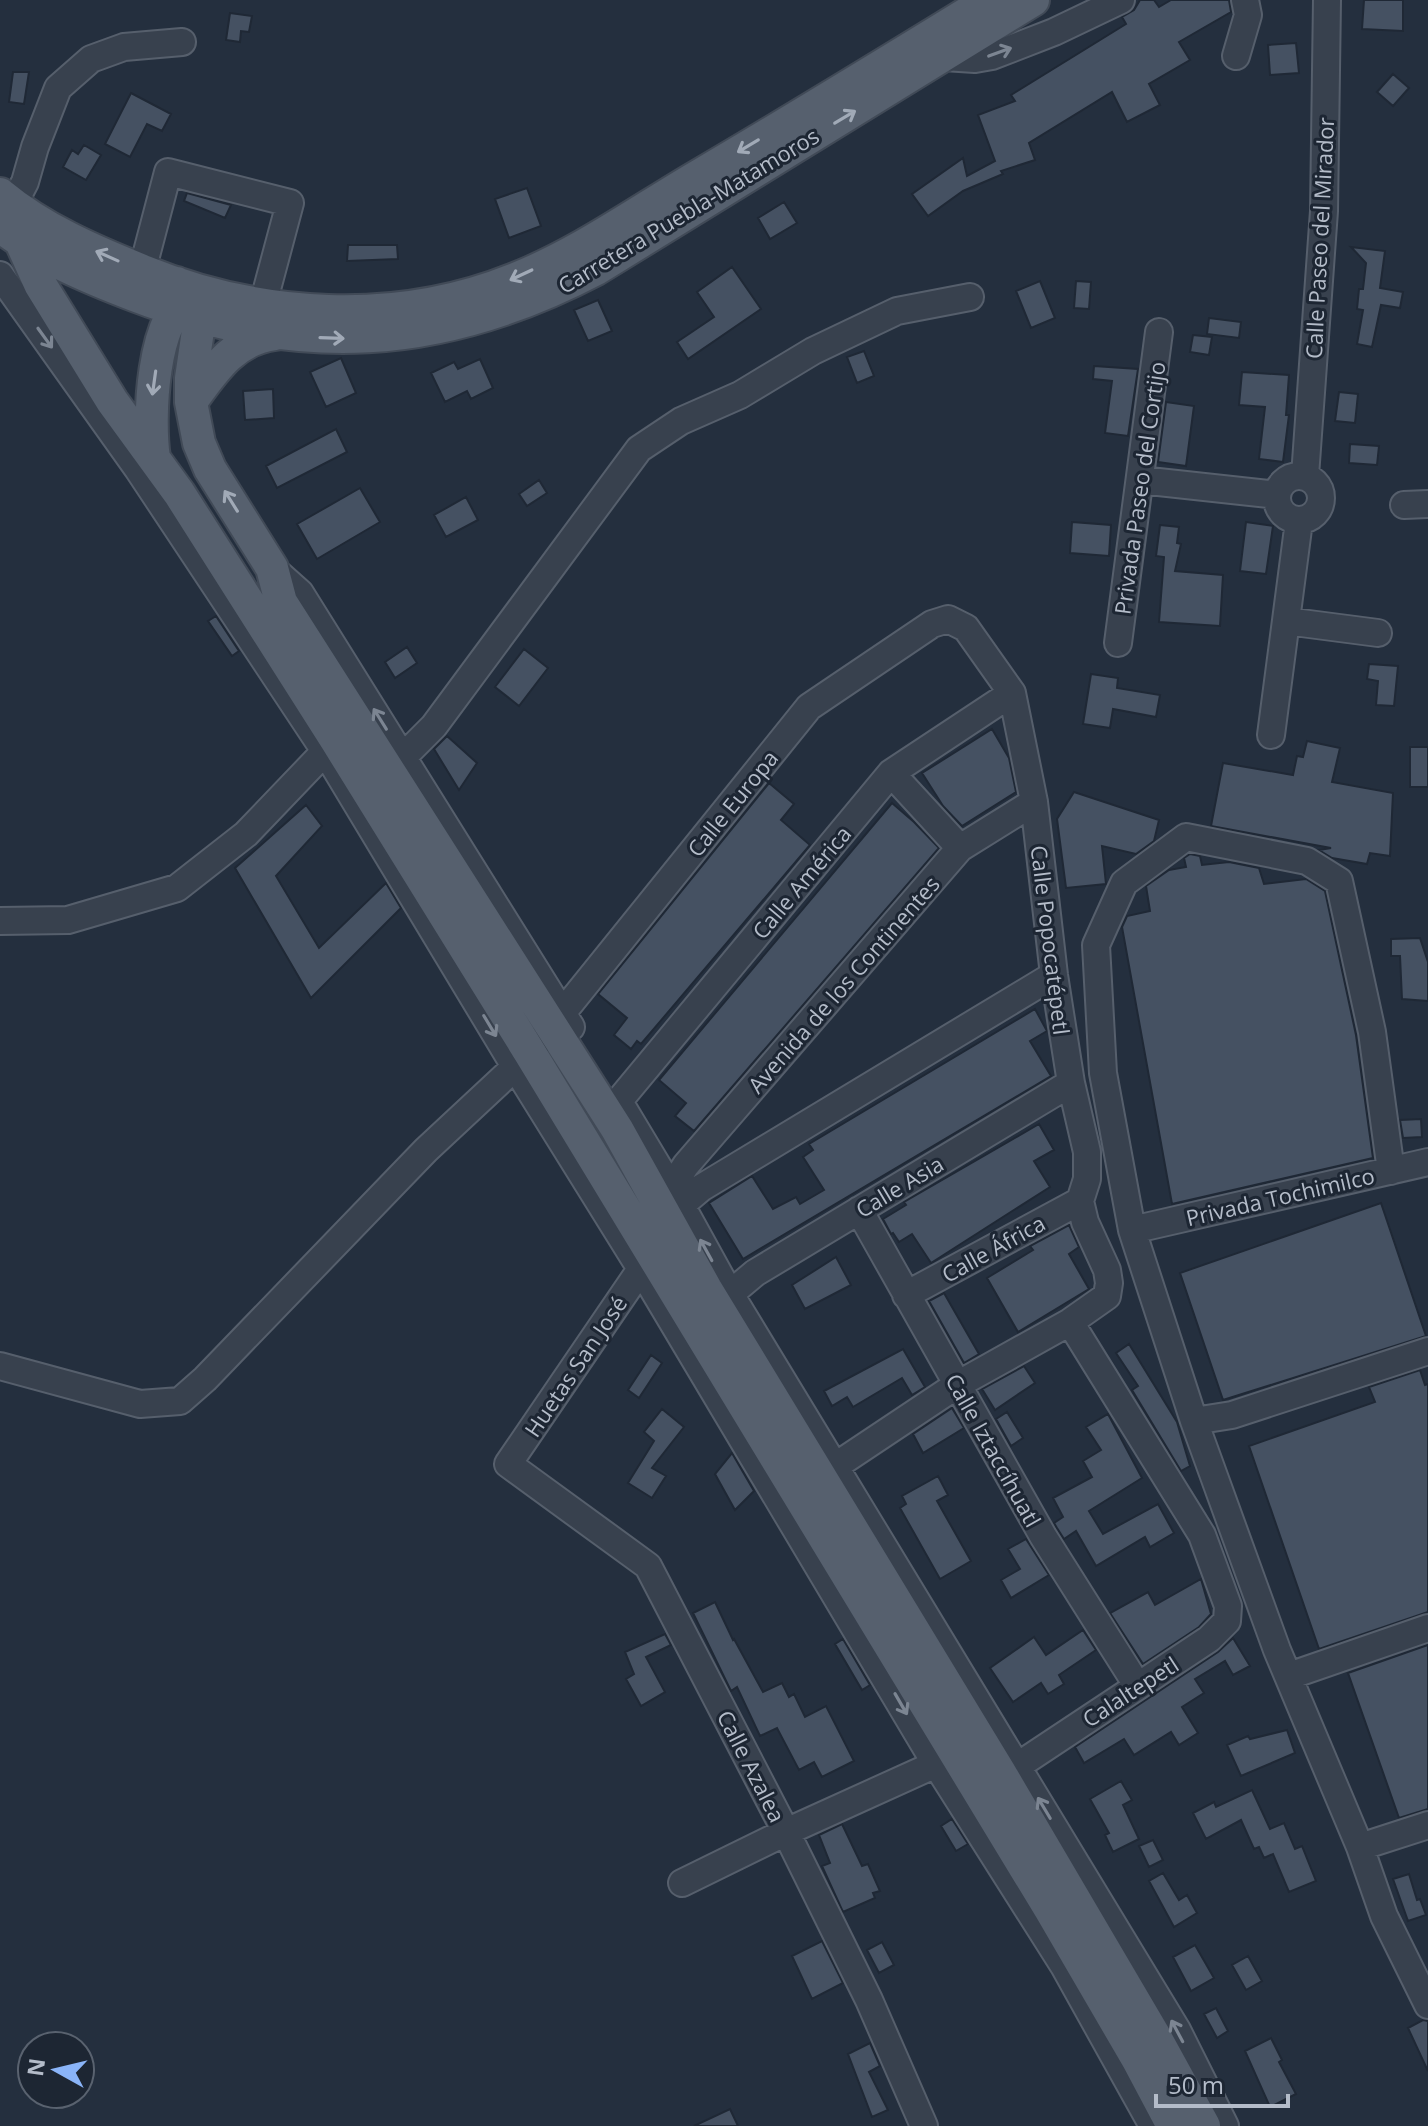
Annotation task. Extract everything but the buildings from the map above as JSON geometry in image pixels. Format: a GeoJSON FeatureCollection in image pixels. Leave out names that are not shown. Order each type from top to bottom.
{"type":"FeatureCollection","features":[{"type":"Feature","properties":{"kind":"main road","name":"Carretera Puebla-Matamoros"},"geometry":{"type":"LineString","coordinates":[[8,217],[142,271],[189,299],[323,311],[437,302],[517,279],[591,240],[989,0]]}},
{"type":"Feature","properties":{"kind":"main road","name":"Carretera Puebla-Matamoros"},"geometry":{"type":"LineString","coordinates":[[8,217],[94,278],[189,299],[286,334],[375,338],[435,329],[521,304],[596,269],[1033,0]]}},
{"type":"Feature","properties":{"kind":"main road"},"geometry":{"type":"LineString","coordinates":[[8,217],[40,284],[112,401],[154,458],[339,737],[523,1061],[1057,1921],[1173,2126]]}},
{"type":"Feature","properties":{"kind":"main road"},"geometry":{"type":"LineString","coordinates":[[189,299],[191,402],[199,443],[210,469],[272,568],[281,602],[339,737],[557,1020],[706,1289],[999,1771],[1204,2126]]}},
{"type":"Feature","properties":{"kind":"main road"},"geometry":{"type":"LineString","coordinates":[[176,526],[154,458],[150,431],[151,406],[158,363],[189,299]]}},
{"type":"Feature","properties":{"kind":"main road"},"geometry":{"type":"LineString","coordinates":[[191,402],[232,351],[262,336],[286,334]]}},
{"type":"Feature","properties":{"kind":"street"},"geometry":{"type":"LineString","coordinates":[[1236,56],[1248,15],[1245,0]]}},
{"type":"Feature","properties":{"kind":"street","name":"Calle Paseo del Mirador"},"geometry":{"type":"LineString","coordinates":[[1305,476],[1324,211],[1327,0]]}},
{"type":"Feature","properties":{"kind":"street"},"geometry":{"type":"LineString","coordinates":[[944,57],[975,59],[992,56],[1054,32],[1115,2]]}},
{"type":"Feature","properties":{"kind":"street"},"geometry":{"type":"LineString","coordinates":[[8,217],[25,182],[58,88],[91,59],[124,47],[182,42]]}},
{"type":"Feature","properties":{"kind":"street"},"geometry":{"type":"LineString","coordinates":[[142,271],[168,172],[290,203],[263,304]]}},
{"type":"Feature","properties":{"kind":"street"},"geometry":{"type":"LineString","coordinates":[[0,275],[176,526],[339,737],[246,834],[177,888],[68,920],[0,921]]}},
{"type":"Feature","properties":{"kind":"street"},"geometry":{"type":"LineString","coordinates":[[403,757],[434,726],[639,449],[681,421],[740,395],[813,351],[897,311],[970,297]]}},
{"type":"Feature","properties":{"kind":"street","name":"Privada Paseo del Cortijo"},"geometry":{"type":"LineString","coordinates":[[1118,643],[1159,332]]}},
{"type":"Feature","properties":{"kind":"street"},"geometry":{"type":"LineString","coordinates":[[1305,476],[1313,480],[1322,496],[1316,514],[1299,521],[1290,519],[1282,513],[1277,495],[1287,480],[1305,476]]}},
{"type":"Feature","properties":{"kind":"street"},"geometry":{"type":"LineString","coordinates":[[1140,480],[1277,495]]}},
{"type":"Feature","properties":{"kind":"street"},"geometry":{"type":"LineString","coordinates":[[1271,735],[1299,521]]}},
{"type":"Feature","properties":{"kind":"street"},"geometry":{"type":"LineString","coordinates":[[272,568],[300,593],[403,757],[557,1020],[618,1102],[676,1196],[730,1294],[1019,1765],[1177,2030],[1225,2126]]}},
{"type":"Feature","properties":{"kind":"street","name":"Calle Popocatépetl"},"geometry":{"type":"LineString","coordinates":[[932,624],[948,619],[966,628],[1012,693],[1034,802],[1054,975],[1071,1083],[1087,1152],[1087,1179],[1080,1201],[1085,1222],[1107,1270],[1109,1283],[1107,1296],[1070,1322]]}},
{"type":"Feature","properties":{"kind":"street"},"geometry":{"type":"LineString","coordinates":[[1286,621],[1378,633]]}},
{"type":"Feature","properties":{"kind":"street","name":"Calle Europa"},"geometry":{"type":"LineString","coordinates":[[0,1366],[140,1404],[180,1401],[205,1379],[426,1150],[523,1061],[809,707],[932,624]]}},
{"type":"Feature","properties":{"kind":"street","name":"Calle América"},"geometry":{"type":"LineString","coordinates":[[618,1102],[891,773],[1012,693]]}},
{"type":"Feature","properties":{"kind":"street"},"geometry":{"type":"LineString","coordinates":[[891,773],[960,848]]}},
{"type":"Feature","properties":{"kind":"street","name":"Avenida de los Continentes"},"geometry":{"type":"LineString","coordinates":[[676,1196],[686,1165],[960,848],[1034,802]]}},
{"type":"Feature","properties":{"kind":"street"},"geometry":{"type":"LineString","coordinates":[[1391,1171],[1372,1032],[1339,881],[1307,861],[1186,837],[1124,883],[1096,945],[1103,1073],[1132,1230],[1194,1421],[1289,1676],[1360,1847],[1384,1916],[1428,2005]]}},
{"type":"Feature","properties":{"kind":"street"},"geometry":{"type":"LineString","coordinates":[[676,1196],[701,1188],[1054,975]]}},
{"type":"Feature","properties":{"kind":"street"},"geometry":{"type":"LineString","coordinates":[[523,1061],[641,1269],[936,1764],[1064,1966],[1153,2126]]}},
{"type":"Feature","properties":{"kind":"street","name":"Calle Asia"},"geometry":{"type":"LineString","coordinates":[[730,1294],[755,1273],[1071,1083]]}},
{"type":"Feature","properties":{"kind":"street","name":"Privada Tochimilco"},"geometry":{"type":"LineString","coordinates":[[1132,1230],[1428,1162]]}},
{"type":"Feature","properties":{"kind":"street","name":"Calle África"},"geometry":{"type":"LineString","coordinates":[[906,1295],[1080,1201]]}},
{"type":"Feature","properties":{"kind":"street","name":"Calle Iztaccíhuatl"},"geometry":{"type":"LineString","coordinates":[[859,1210],[1043,1536],[1137,1685]]}},
{"type":"Feature","properties":{"kind":"street","name":"Huetas San José"},"geometry":{"type":"LineString","coordinates":[[508,1464],[641,1269]]}},
{"type":"Feature","properties":{"kind":"street"},"geometry":{"type":"LineString","coordinates":[[834,1467],[957,1385],[1070,1322]]}},
{"type":"Feature","properties":{"kind":"street","name":"Calaltepetl"},"geometry":{"type":"LineString","coordinates":[[1019,1765],[1209,1639],[1227,1621],[1228,1606],[1202,1535],[1070,1322]]}},
{"type":"Feature","properties":{"kind":"street"},"geometry":{"type":"LineString","coordinates":[[1194,1421],[1232,1415],[1428,1351]]}},
{"type":"Feature","properties":{"kind":"street","name":"Calle Azalea"},"geometry":{"type":"LineString","coordinates":[[508,1464],[648,1566],[869,2000],[924,2126]]}},
{"type":"Feature","properties":{"kind":"street"},"geometry":{"type":"LineString","coordinates":[[1289,1676],[1428,1628]]}},
{"type":"Feature","properties":{"kind":"street"},"geometry":{"type":"LineString","coordinates":[[682,1883],[936,1764]]}},
{"type":"Feature","properties":{"kind":"street"},"geometry":{"type":"LineString","coordinates":[[1360,1847],[1428,1825]]}}]}
